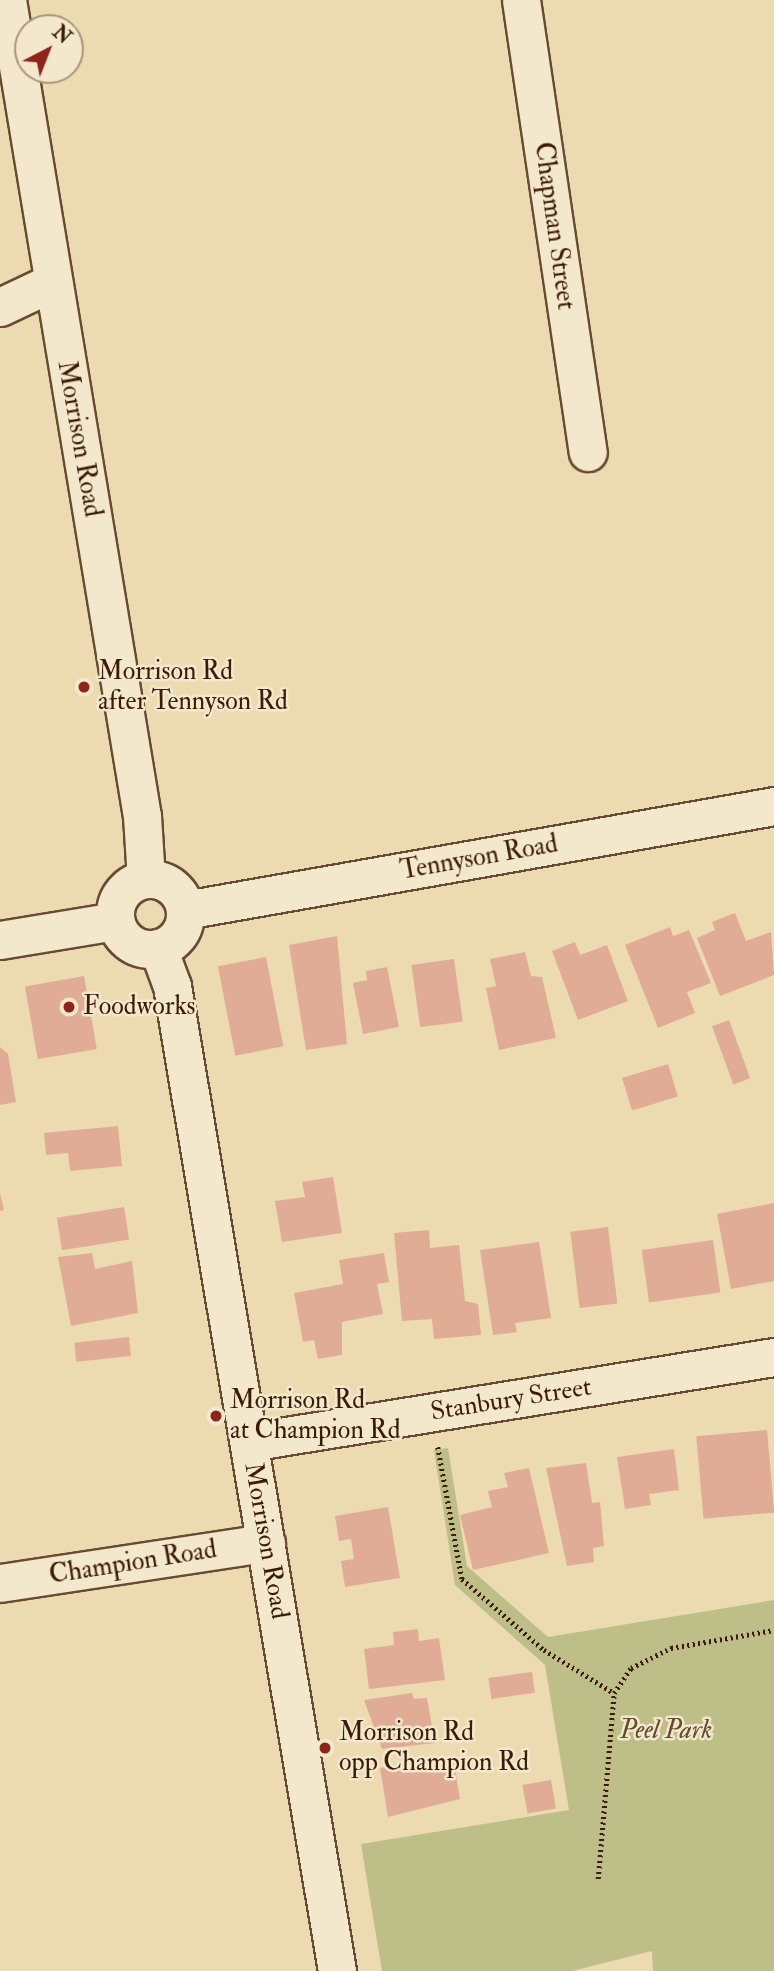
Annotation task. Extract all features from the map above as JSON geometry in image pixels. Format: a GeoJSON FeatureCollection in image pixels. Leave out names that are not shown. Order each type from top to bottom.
{"type":"FeatureCollection","features":[{"type":"Feature","properties":{"kind":"street","name":"Morrison Road"},"geometry":{"type":"LineString","coordinates":[[7,0],[142,816],[146,879]]}},
{"type":"Feature","properties":{"kind":"street","name":"Chapman Street"},"geometry":{"type":"LineString","coordinates":[[521,0],[588,452]]}},
{"type":"Feature","properties":{"kind":"street"},"geometry":{"type":"LineString","coordinates":[[0,307],[52,282]]}},
{"type":"Feature","properties":{"kind":"street","name":"Tennyson Road"},"geometry":{"type":"LineString","coordinates":[[185,910],[774,806]]}},
{"type":"Feature","properties":{"kind":"street"},"geometry":{"type":"LineString","coordinates":[[146,879],[167,883],[185,910],[181,930],[158,948],[126,940],[115,921],[121,893],[146,879]]}},
{"type":"Feature","properties":{"kind":"street"},"geometry":{"type":"LineString","coordinates":[[0,940],[115,921]]}},
{"type":"Feature","properties":{"kind":"street","name":"Morrison Road"},"geometry":{"type":"LineString","coordinates":[[158,948],[172,986],[337,1971]]}},
{"type":"Feature","properties":{"kind":"street","name":"Stanbury Street"},"geometry":{"type":"LineString","coordinates":[[249,1442],[774,1357]]}},
{"type":"Feature","properties":{"kind":"street","name":"Champion Road"},"geometry":{"type":"LineString","coordinates":[[0,1583],[266,1543]]}},
{"type":"Feature","properties":{"kind":"path"},"geometry":{"type":"LineString","coordinates":[[432,1413],[462,1579],[544,1650],[614,1693]]}},
{"type":"Feature","properties":{"kind":"path"},"geometry":{"type":"LineString","coordinates":[[598,1879],[614,1693],[631,1668],[671,1648],[774,1629]]}},
{"type":"Feature","properties":{"kind":"green space","name":"Peel Park"},"geometry":{"type":"Polygon","coordinates":[[[448,1448],[467,1566],[548,1637],[774,1600],[774,1971],[653,1971],[652,1951],[572,1971],[382,1971],[361,1844],[569,1810],[545,1665],[455,1585],[434,1450],[448,1448]]]}},
{"type":"Feature","properties":{"kind":"building"},"geometry":{"type":"Polygon","coordinates":[[[735,913],[746,941],[771,932],[774,975],[720,996],[697,938],[715,930],[712,922],[735,913]]]}},
{"type":"Feature","properties":{"kind":"building"},"geometry":{"type":"Polygon","coordinates":[[[670,927],[673,936],[689,930],[711,983],[687,992],[695,1013],[658,1028],[625,945],[670,927]]]}},
{"type":"Feature","properties":{"kind":"building"},"geometry":{"type":"Polygon","coordinates":[[[337,936],[347,1044],[306,1050],[289,945],[337,936]]]}},
{"type":"Feature","properties":{"kind":"building"},"geometry":{"type":"Polygon","coordinates":[[[575,942],[580,955],[607,945],[628,1001],[578,1020],[552,951],[575,942]]]}},
{"type":"Feature","properties":{"kind":"building"},"geometry":{"type":"Polygon","coordinates":[[[525,952],[531,976],[542,977],[556,1038],[499,1050],[486,988],[496,986],[490,959],[525,952]]]}},
{"type":"Feature","properties":{"kind":"building"},"geometry":{"type":"Polygon","coordinates":[[[266,957],[283,1046],[235,1056],[218,966],[266,957]]]}},
{"type":"Feature","properties":{"kind":"building"},"geometry":{"type":"Polygon","coordinates":[[[454,959],[463,1021],[420,1027],[411,965],[454,959]]]}},
{"type":"Feature","properties":{"kind":"building"},"geometry":{"type":"Polygon","coordinates":[[[387,967],[399,1027],[363,1034],[353,983],[367,980],[366,971],[387,967]]]}},
{"type":"Feature","properties":{"kind":"building"},"geometry":{"type":"Polygon","coordinates":[[[84,976],[97,1049],[38,1059],[25,986],[84,976]]]}},
{"type":"Feature","properties":{"kind":"building"},"geometry":{"type":"Polygon","coordinates":[[[729,1020],[750,1078],[733,1084],[712,1026],[729,1020]]]}},
{"type":"Feature","properties":{"kind":"building"},"geometry":{"type":"Polygon","coordinates":[[[0,1047],[8,1054],[16,1102],[0,1105],[0,1047]]]}},
{"type":"Feature","properties":{"kind":"building"},"geometry":{"type":"Polygon","coordinates":[[[668,1064],[678,1097],[632,1111],[622,1078],[668,1064]]]}},
{"type":"Feature","properties":{"kind":"building"},"geometry":{"type":"Polygon","coordinates":[[[118,1126],[122,1166],[70,1171],[68,1153],[46,1155],[44,1133],[118,1126]]]}},
{"type":"Feature","properties":{"kind":"building"},"geometry":{"type":"Polygon","coordinates":[[[333,1177],[342,1233],[282,1242],[275,1201],[305,1197],[302,1182],[333,1177]]]}},
{"type":"Feature","properties":{"kind":"building"},"geometry":{"type":"Polygon","coordinates":[[[0,1193],[4,1210],[0,1211],[0,1193]]]}},
{"type":"Feature","properties":{"kind":"building"},"geometry":{"type":"Polygon","coordinates":[[[774,1203],[774,1281],[731,1289],[717,1214],[774,1203]]]}},
{"type":"Feature","properties":{"kind":"building"},"geometry":{"type":"Polygon","coordinates":[[[124,1207],[129,1240],[62,1250],[57,1218],[124,1207]]]}},
{"type":"Feature","properties":{"kind":"building"},"geometry":{"type":"Polygon","coordinates":[[[608,1227],[617,1303],[580,1308],[570,1232],[608,1227]]]}},
{"type":"Feature","properties":{"kind":"building"},"geometry":{"type":"Polygon","coordinates":[[[429,1230],[430,1248],[459,1245],[465,1301],[478,1304],[481,1335],[434,1339],[432,1319],[402,1321],[394,1233],[429,1230]]]}},
{"type":"Feature","properties":{"kind":"building"},"geometry":{"type":"Polygon","coordinates":[[[713,1240],[720,1292],[649,1303],[642,1250],[713,1240]]]}},
{"type":"Feature","properties":{"kind":"building"},"geometry":{"type":"Polygon","coordinates":[[[539,1242],[551,1318],[515,1323],[517,1332],[493,1335],[480,1250],[539,1242]]]}},
{"type":"Feature","properties":{"kind":"building"},"geometry":{"type":"Polygon","coordinates":[[[92,1253],[95,1269],[132,1261],[138,1313],[71,1326],[58,1257],[92,1253]]]}},
{"type":"Feature","properties":{"kind":"building"},"geometry":{"type":"Polygon","coordinates":[[[384,1253],[389,1282],[377,1284],[383,1314],[342,1322],[342,1355],[318,1359],[314,1340],[303,1342],[294,1293],[343,1284],[339,1260],[384,1253]]]}},
{"type":"Feature","properties":{"kind":"building"},"geometry":{"type":"Polygon","coordinates":[[[129,1337],[131,1356],[76,1362],[74,1343],[129,1337]]]}},
{"type":"Feature","properties":{"kind":"building"},"geometry":{"type":"Polygon","coordinates":[[[767,1430],[774,1513],[704,1519],[696,1436],[767,1430]]]}},
{"type":"Feature","properties":{"kind":"building"},"geometry":{"type":"Polygon","coordinates":[[[674,1449],[679,1490],[649,1494],[651,1505],[625,1509],[617,1457],[674,1449]]]}},
{"type":"Feature","properties":{"kind":"building"},"geometry":{"type":"Polygon","coordinates":[[[586,1463],[592,1503],[600,1502],[604,1546],[593,1548],[594,1562],[567,1566],[546,1468],[586,1463]]]}},
{"type":"Feature","properties":{"kind":"building"},"geometry":{"type":"Polygon","coordinates":[[[529,1468],[549,1553],[473,1570],[460,1515],[492,1507],[488,1491],[508,1487],[504,1473],[529,1468]]]}},
{"type":"Feature","properties":{"kind":"building"},"geometry":{"type":"Polygon","coordinates":[[[388,1507],[400,1578],[345,1587],[341,1561],[354,1559],[351,1539],[339,1541],[335,1516],[388,1507]]]}},
{"type":"Feature","properties":{"kind":"building"},"geometry":{"type":"Polygon","coordinates":[[[418,1629],[419,1641],[439,1638],[445,1680],[369,1689],[364,1649],[394,1645],[393,1632],[418,1629]]]}},
{"type":"Feature","properties":{"kind":"building"},"geometry":{"type":"Polygon","coordinates":[[[532,1672],[535,1693],[491,1699],[488,1678],[532,1672]]]}},
{"type":"Feature","properties":{"kind":"building"},"geometry":{"type":"Polygon","coordinates":[[[412,1693],[414,1699],[427,1698],[435,1743],[382,1749],[364,1700],[412,1693]]]}},
{"type":"Feature","properties":{"kind":"building"},"geometry":{"type":"Polygon","coordinates":[[[453,1757],[460,1799],[388,1817],[380,1768],[453,1757]]]}},
{"type":"Feature","properties":{"kind":"building"},"geometry":{"type":"Polygon","coordinates":[[[551,1780],[556,1809],[527,1814],[522,1785],[551,1780]]]}},
{"type":"Feature","properties":{"kind":"place","name":"Morrison Rd after Tennyson Rd"},"geometry":{"type":"Point","coordinates":[84,687]}},
{"type":"Feature","properties":{"kind":"place","name":"Foodworks"},"geometry":{"type":"Point","coordinates":[69,1007]}},
{"type":"Feature","properties":{"kind":"place","name":"Morrison Rd at Champion Rd"},"geometry":{"type":"Point","coordinates":[216,1416]}},
{"type":"Feature","properties":{"kind":"place","name":"Morrison Rd opp Champion Rd"},"geometry":{"type":"Point","coordinates":[325,1748]}}]}
